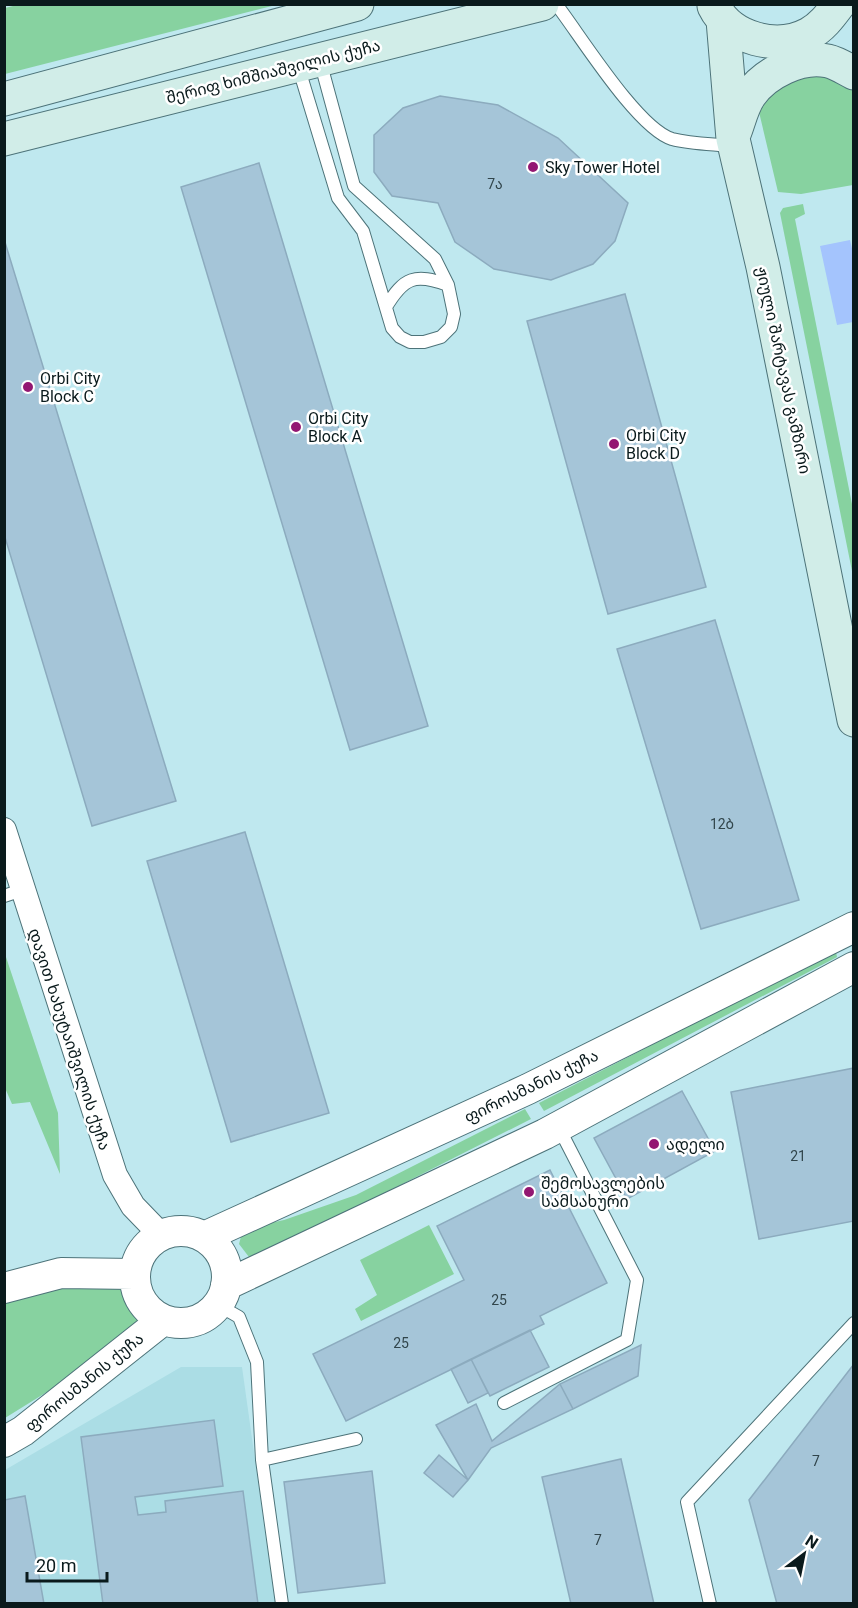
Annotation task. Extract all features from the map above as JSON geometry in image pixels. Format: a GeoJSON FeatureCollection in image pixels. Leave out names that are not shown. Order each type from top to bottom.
{"type":"FeatureCollection","features":[{"type":"Feature","properties":{"kind":"main road"},"geometry":{"type":"LineString","coordinates":[[4,99],[357,4]]}},
{"type":"Feature","properties":{"kind":"main road","name":"შერიფ ხიმშიაშვილის ქუჩა"},"geometry":{"type":"LineString","coordinates":[[4,139],[542,4]]}},
{"type":"Feature","properties":{"kind":"main road"},"geometry":{"type":"LineString","coordinates":[[710,10],[742,34],[763,41],[786,42],[808,35],[827,21],[840,4],[854,26]]}},
{"type":"Feature","properties":{"kind":"main road","name":"ჟიული შარტავას გამზირი"},"geometry":{"type":"LineString","coordinates":[[710,10],[734,143],[763,267],[854,720]]}},
{"type":"Feature","properties":{"kind":"main road"},"geometry":{"type":"LineString","coordinates":[[734,143],[749,96],[762,81],[782,69],[811,61],[827,61],[854,73]]}},
{"type":"Feature","properties":{"kind":"street","name":"დავით ხახუტაიშვილის ქუჩა"},"geometry":{"type":"LineString","coordinates":[[4,830],[14,893],[115,1175],[133,1206],[161,1235]]}},
{"type":"Feature","properties":{"kind":"street","name":"ფიროსმანის ქუჩა"},"geometry":{"type":"LineString","coordinates":[[204,1237],[528,1089],[854,927]]}},
{"type":"Feature","properties":{"kind":"street"},"geometry":{"type":"LineString","coordinates":[[222,1295],[226,1266],[218,1250],[204,1237],[190,1232],[176,1231],[161,1235],[148,1244],[138,1258],[134,1274],[136,1290],[143,1304],[163,1320],[178,1323],[193,1322],[207,1315],[222,1295],[559,1127],[854,967]]}},
{"type":"Feature","properties":{"kind":"street"},"geometry":{"type":"LineString","coordinates":[[4,1288],[61,1273],[134,1274]]}},
{"type":"Feature","properties":{"kind":"street","name":"ფიროსმანის ქუჩა"},"geometry":{"type":"LineString","coordinates":[[4,1442],[23,1431],[163,1320]]}},
{"type":"Feature","properties":{"kind":"lane"},"geometry":{"type":"LineString","coordinates":[[556,4],[611,83],[649,123],[670,138],[734,143]]}},
{"type":"Feature","properties":{"kind":"lane"},"geometry":{"type":"LineString","coordinates":[[308,62],[354,186],[435,259],[448,285],[454,314],[451,327],[441,337],[424,342],[410,342],[400,337],[392,328],[363,231],[338,198],[308,62]]}},
{"type":"Feature","properties":{"kind":"lane"},"geometry":{"type":"LineString","coordinates":[[386,307],[395,292],[411,280],[425,277],[448,285]]}},
{"type":"Feature","properties":{"kind":"lane"},"geometry":{"type":"LineString","coordinates":[[504,1403],[627,1340],[634,1305],[637,1280],[559,1127]]}},
{"type":"Feature","properties":{"kind":"lane"},"geometry":{"type":"LineString","coordinates":[[222,1295],[239,1317],[257,1362],[262,1460],[282,1604]]}},
{"type":"Feature","properties":{"kind":"lane"},"geometry":{"type":"LineString","coordinates":[[710,1604],[687,1502],[854,1323]]}},
{"type":"Feature","properties":{"kind":"lane"},"geometry":{"type":"LineString","coordinates":[[262,1460],[356,1439]]}},
{"type":"Feature","properties":{"kind":"shaded area"},"geometry":{"type":"Polygon","coordinates":[[[181,1367],[242,1367],[275,1603],[5,1604],[5,1470],[181,1367]]]}},
{"type":"Feature","properties":{"kind":"green space"},"geometry":{"type":"Polygon","coordinates":[[[17,5],[276,5],[5,74],[5,8],[17,5]]]}},
{"type":"Feature","properties":{"kind":"green space"},"geometry":{"type":"Polygon","coordinates":[[[853,66],[853,185],[801,194],[778,192],[759,112],[781,76],[853,66]]]}},
{"type":"Feature","properties":{"kind":"green space"},"geometry":{"type":"Polygon","coordinates":[[[803,204],[805,214],[795,219],[853,509],[853,576],[780,213],[783,208],[803,204]]]}},
{"type":"Feature","properties":{"kind":"green space"},"geometry":{"type":"Polygon","coordinates":[[[4,951],[58,1113],[60,1174],[30,1102],[12,1104],[5,1088],[4,951]]]}},
{"type":"Feature","properties":{"kind":"green space"},"geometry":{"type":"Polygon","coordinates":[[[832,952],[836,952],[837,957],[544,1111],[539,1103],[832,952]]]}},
{"type":"Feature","properties":{"kind":"green space"},"geometry":{"type":"Polygon","coordinates":[[[525,1109],[531,1119],[256,1258],[249,1257],[239,1244],[243,1229],[284,1220],[356,1195],[525,1109]]]}},
{"type":"Feature","properties":{"kind":"green space"},"geometry":{"type":"Polygon","coordinates":[[[429,1225],[454,1274],[361,1321],[355,1309],[377,1295],[360,1260],[429,1225]]]}},
{"type":"Feature","properties":{"kind":"green space"},"geometry":{"type":"Polygon","coordinates":[[[134,1274],[137,1289],[143,1300],[163,1320],[5,1418],[5,1288],[134,1274]]]}},
{"type":"Feature","properties":{"kind":"water"},"geometry":{"type":"Polygon","coordinates":[[[850,240],[854,257],[853,322],[837,325],[820,246],[850,240]]]}},
{"type":"Feature","properties":{"kind":"building"},"geometry":{"type":"Polygon","coordinates":[[[440,96],[498,105],[558,138],[628,203],[615,241],[593,264],[551,280],[494,269],[455,242],[438,203],[392,196],[374,172],[374,135],[403,108],[440,96]]]}},
{"type":"Feature","properties":{"kind":"building","name":"Orbi City Block A"},"geometry":{"type":"Polygon","coordinates":[[[259,163],[428,726],[350,750],[181,187],[259,163]]]}},
{"type":"Feature","properties":{"kind":"building","name":"Orbi City Block C"},"geometry":{"type":"Polygon","coordinates":[[[4,239],[176,801],[92,826],[4,534],[4,239]]]}},
{"type":"Feature","properties":{"kind":"building","name":"Orbi City Block D"},"geometry":{"type":"Polygon","coordinates":[[[625,294],[706,587],[608,614],[527,321],[625,294]]]}},
{"type":"Feature","properties":{"kind":"building"},"geometry":{"type":"Polygon","coordinates":[[[715,620],[799,900],[701,929],[617,649],[715,620]]]}},
{"type":"Feature","properties":{"kind":"building"},"geometry":{"type":"Polygon","coordinates":[[[245,832],[329,1113],[231,1142],[147,861],[245,832]]]}},
{"type":"Feature","properties":{"kind":"building"},"geometry":{"type":"Polygon","coordinates":[[[854,1068],[854,1221],[759,1239],[731,1092],[854,1068]]]}},
{"type":"Feature","properties":{"kind":"building","name":"ადელი"},"geometry":{"type":"Polygon","coordinates":[[[682,1091],[715,1151],[627,1199],[594,1138],[682,1091]]]}},
{"type":"Feature","properties":{"kind":"building"},"geometry":{"type":"Polygon","coordinates":[[[550,1170],[607,1283],[540,1316],[544,1324],[346,1421],[313,1354],[464,1280],[437,1226],[550,1170]]]}},
{"type":"Feature","properties":{"kind":"building"},"geometry":{"type":"Polygon","coordinates":[[[530,1330],[549,1367],[490,1396],[471,1359],[530,1330]]]}},
{"type":"Feature","properties":{"kind":"building"},"geometry":{"type":"Polygon","coordinates":[[[641,1345],[638,1376],[573,1409],[560,1384],[641,1345]]]}},
{"type":"Feature","properties":{"kind":"building"},"geometry":{"type":"Polygon","coordinates":[[[471,1359],[488,1393],[468,1403],[451,1369],[471,1359]]]}},
{"type":"Feature","properties":{"kind":"building"},"geometry":{"type":"Polygon","coordinates":[[[854,1364],[854,1604],[777,1604],[749,1500],[854,1364]]]}},
{"type":"Feature","properties":{"kind":"building"},"geometry":{"type":"Polygon","coordinates":[[[560,1384],[573,1409],[491,1448],[468,1480],[436,1425],[476,1404],[492,1441],[560,1384]]]}},
{"type":"Feature","properties":{"kind":"building"},"geometry":{"type":"Polygon","coordinates":[[[214,1420],[223,1486],[135,1497],[138,1515],[166,1512],[165,1501],[243,1491],[258,1604],[103,1604],[81,1437],[214,1420]]]}},
{"type":"Feature","properties":{"kind":"building"},"geometry":{"type":"Polygon","coordinates":[[[439,1455],[468,1480],[453,1497],[424,1473],[439,1455]]]}},
{"type":"Feature","properties":{"kind":"building"},"geometry":{"type":"Polygon","coordinates":[[[621,1459],[654,1604],[571,1604],[542,1477],[621,1459]]]}},
{"type":"Feature","properties":{"kind":"building"},"geometry":{"type":"Polygon","coordinates":[[[372,1471],[385,1583],[298,1593],[284,1482],[372,1471]]]}},
{"type":"Feature","properties":{"kind":"building"},"geometry":{"type":"Polygon","coordinates":[[[25,1496],[44,1604],[4,1604],[4,1500],[25,1496]]]}},
{"type":"Feature","properties":{"kind":"place","name":"Sky Tower Hotel"},"geometry":{"type":"Point","coordinates":[533,167]}},
{"type":"Feature","properties":{"kind":"place","name":"Orbi City Block C"},"geometry":{"type":"Point","coordinates":[28,387]}},
{"type":"Feature","properties":{"kind":"place","name":"Orbi City Block A"},"geometry":{"type":"Point","coordinates":[296,427]}},
{"type":"Feature","properties":{"kind":"place","name":"Orbi City Block D"},"geometry":{"type":"Point","coordinates":[614,444]}},
{"type":"Feature","properties":{"kind":"place","name":"ადელი"},"geometry":{"type":"Point","coordinates":[654,1144]}},
{"type":"Feature","properties":{"kind":"place","name":"შემოსავლების სამსახური"},"geometry":{"type":"Point","coordinates":[529,1192]}}]}
